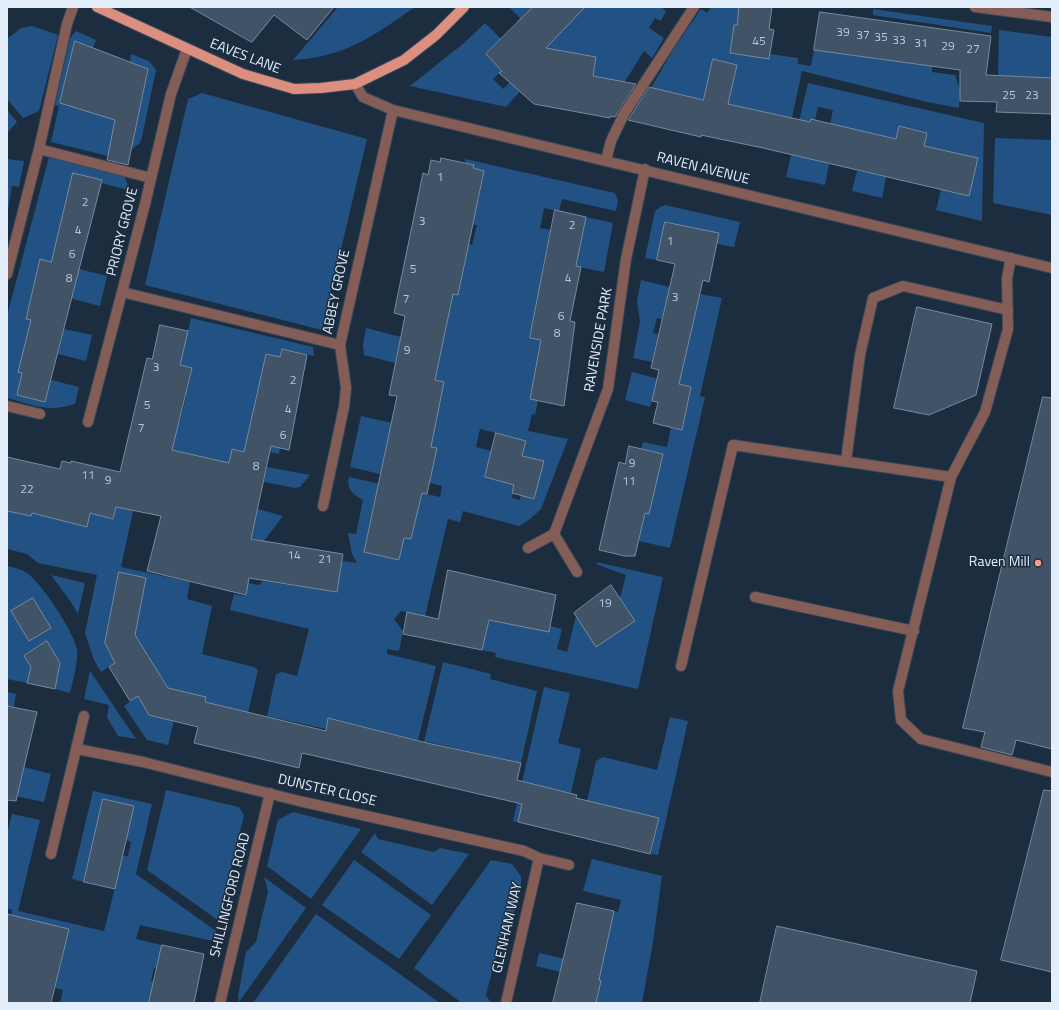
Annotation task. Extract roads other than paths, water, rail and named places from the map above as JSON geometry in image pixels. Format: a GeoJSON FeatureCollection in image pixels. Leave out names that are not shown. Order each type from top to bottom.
{"type":"FeatureCollection","features":[{"type":"Feature","properties":{"kind":"main road","name":"EAVES LANE"},"geometry":{"type":"LineString","coordinates":[[97,7],[243,74],[294,89],[321,88],[355,84],[404,60],[436,35],[464,7]]}},
{"type":"Feature","properties":{"kind":"street"},"geometry":{"type":"LineString","coordinates":[[7,274],[39,149],[67,24],[73,7]]}},
{"type":"Feature","properties":{"kind":"street"},"geometry":{"type":"LineString","coordinates":[[606,160],[611,141],[624,114],[694,7]]}},
{"type":"Feature","properties":{"kind":"street"},"geometry":{"type":"LineString","coordinates":[[974,7],[1052,17]]}},
{"type":"Feature","properties":{"kind":"street","name":"PRIORY GROVE"},"geometry":{"type":"LineString","coordinates":[[88,422],[151,178],[171,94],[187,49]]}},
{"type":"Feature","properties":{"kind":"street","name":"RAVEN AVENUE"},"geometry":{"type":"LineString","coordinates":[[355,84],[363,97],[393,110],[645,169],[1052,268]]}},
{"type":"Feature","properties":{"kind":"street","name":"ABBEY GROVE"},"geometry":{"type":"LineString","coordinates":[[323,506],[344,407],[346,388],[340,345],[393,110]]}},
{"type":"Feature","properties":{"kind":"street"},"geometry":{"type":"LineString","coordinates":[[39,149],[151,178]]}},
{"type":"Feature","properties":{"kind":"street","name":"RAVENSIDE PARK"},"geometry":{"type":"LineString","coordinates":[[554,534],[608,389],[626,259],[645,169]]}},
{"type":"Feature","properties":{"kind":"street"},"geometry":{"type":"LineString","coordinates":[[1011,258],[1007,278],[1008,329],[985,412],[951,477],[898,691],[901,720],[921,739],[1052,772]]}},
{"type":"Feature","properties":{"kind":"street"},"geometry":{"type":"LineString","coordinates":[[846,461],[860,356],[872,298],[902,286],[1008,310]]}},
{"type":"Feature","properties":{"kind":"street"},"geometry":{"type":"LineString","coordinates":[[122,292],[340,345]]}},
{"type":"Feature","properties":{"kind":"street"},"geometry":{"type":"LineString","coordinates":[[7,406],[40,414]]}},
{"type":"Feature","properties":{"kind":"street"},"geometry":{"type":"LineString","coordinates":[[681,666],[733,445],[951,477]]}},
{"type":"Feature","properties":{"kind":"street"},"geometry":{"type":"LineString","coordinates":[[528,548],[554,534],[577,572]]}},
{"type":"Feature","properties":{"kind":"street"},"geometry":{"type":"LineString","coordinates":[[755,597],[914,631]]}},
{"type":"Feature","properties":{"kind":"street"},"geometry":{"type":"LineString","coordinates":[[51,854],[84,716]]}},
{"type":"Feature","properties":{"kind":"street","name":"DUNSTER CLOSE"},"geometry":{"type":"LineString","coordinates":[[77,749],[143,762],[270,793],[524,851],[538,858],[569,865]]}},
{"type":"Feature","properties":{"kind":"street","name":"SHILLINGFORD ROAD"},"geometry":{"type":"LineString","coordinates":[[220,1003],[270,793]]}},
{"type":"Feature","properties":{"kind":"street","name":"GLENHAM WAY"},"geometry":{"type":"LineString","coordinates":[[506,1003],[538,858]]}},
{"type":"Feature","properties":{"kind":"place","name":"Raven Mill"},"geometry":{"type":"Point","coordinates":[1038,563]}}]}
